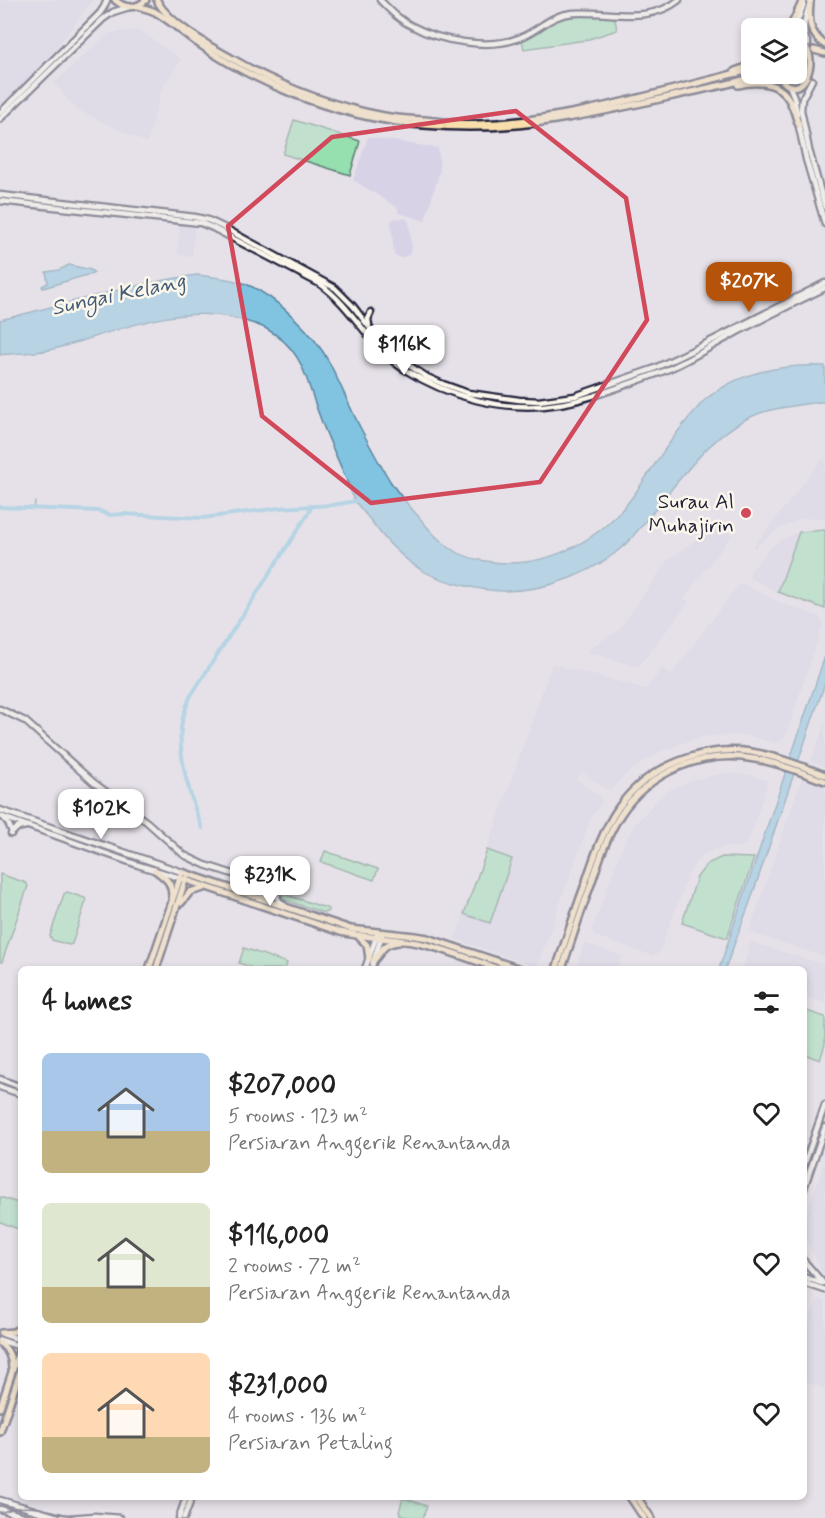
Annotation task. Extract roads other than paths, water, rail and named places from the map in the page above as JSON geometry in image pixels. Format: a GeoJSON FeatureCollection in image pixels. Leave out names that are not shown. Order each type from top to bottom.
{"type":"FeatureCollection","features":[{"type":"Feature","properties":{"kind":"main road"},"geometry":{"type":"LineString","coordinates":[[0,113],[100,13],[107,0]]}},
{"type":"Feature","properties":{"kind":"main road"},"geometry":{"type":"LineString","coordinates":[[114,0],[118,4],[129,7]]}},
{"type":"Feature","properties":{"kind":"main road"},"geometry":{"type":"LineString","coordinates":[[137,6],[146,0]]}},
{"type":"Feature","properties":{"kind":"main road"},"geometry":{"type":"LineString","coordinates":[[157,0],[168,14],[203,42],[250,69],[319,98],[360,111],[399,118],[477,124],[546,117],[647,96],[741,72]]}},
{"type":"Feature","properties":{"kind":"main road"},"geometry":{"type":"LineString","coordinates":[[380,0],[403,21],[425,32],[447,39],[478,43],[505,42],[520,38],[551,19],[569,13],[649,15],[679,0]]}},
{"type":"Feature","properties":{"kind":"main road"},"geometry":{"type":"LineString","coordinates":[[796,18],[807,1]]}},
{"type":"Feature","properties":{"kind":"main road"},"geometry":{"type":"LineString","coordinates":[[799,18],[807,1]]}},
{"type":"Feature","properties":{"kind":"main road"},"geometry":{"type":"LineString","coordinates":[[807,1],[803,28],[805,38],[819,58]]}},
{"type":"Feature","properties":{"kind":"main road"},"geometry":{"type":"LineString","coordinates":[[807,1],[811,30],[816,38],[825,45]]}},
{"type":"Feature","properties":{"kind":"main road"},"geometry":{"type":"LineString","coordinates":[[0,119],[103,19],[113,12],[137,6],[156,12],[200,45],[274,86],[339,110],[398,123],[465,128],[515,126],[576,117],[741,80]]}},
{"type":"Feature","properties":{"kind":"main road"},"geometry":{"type":"LineString","coordinates":[[814,50],[825,53]]}},
{"type":"Feature","properties":{"kind":"main road"},"geometry":{"type":"LineString","coordinates":[[728,75],[741,70]]}},
{"type":"Feature","properties":{"kind":"main road"},"geometry":{"type":"LineString","coordinates":[[807,82],[814,78]]}},
{"type":"Feature","properties":{"kind":"main road"},"geometry":{"type":"LineString","coordinates":[[814,78],[802,99],[801,110],[809,150],[825,207]]}},
{"type":"Feature","properties":{"kind":"main road"},"geometry":{"type":"LineString","coordinates":[[725,84],[735,86],[762,82],[776,87],[789,100],[799,125]]}},
{"type":"Feature","properties":{"kind":"main road"},"geometry":{"type":"LineString","coordinates":[[788,84],[799,86],[803,84]]}},
{"type":"Feature","properties":{"kind":"main road"},"geometry":{"type":"LineString","coordinates":[[788,84],[794,97],[806,159],[825,224]]}},
{"type":"Feature","properties":{"kind":"main road"},"geometry":{"type":"LineString","coordinates":[[0,195],[202,218],[221,226],[335,288],[393,355],[427,377],[459,393]]}},
{"type":"Feature","properties":{"kind":"main road"},"geometry":{"type":"LineString","coordinates":[[0,201],[201,223],[320,284],[338,298],[388,358],[430,384],[459,393],[519,400],[539,401],[575,396],[653,369],[685,361],[742,329],[825,288]]}},
{"type":"Feature","properties":{"kind":"main road"},"geometry":{"type":"LineString","coordinates":[[672,364],[825,283]]}},
{"type":"Feature","properties":{"kind":"main road"},"geometry":{"type":"LineString","coordinates":[[357,311],[364,314],[371,312],[368,322],[371,331]]}},
{"type":"Feature","properties":{"kind":"main road"},"geometry":{"type":"LineString","coordinates":[[0,709],[25,721],[93,782],[147,822],[184,855],[196,862],[277,888],[278,900],[286,906]]}},
{"type":"Feature","properties":{"kind":"main road"},"geometry":{"type":"LineString","coordinates":[[558,966],[587,885],[600,840],[612,817],[627,796],[655,773],[677,762],[717,751],[749,752],[825,775]]}},
{"type":"Feature","properties":{"kind":"main road"},"geometry":{"type":"LineString","coordinates":[[799,768],[825,781]]}},
{"type":"Feature","properties":{"kind":"main road"},"geometry":{"type":"LineString","coordinates":[[0,810],[184,876],[255,896],[351,929],[425,945],[490,966]]}},
{"type":"Feature","properties":{"kind":"main road"},"geometry":{"type":"LineString","coordinates":[[2,817],[8,822],[11,833],[17,828],[29,826]]}},
{"type":"Feature","properties":{"kind":"main road"},"geometry":{"type":"LineString","coordinates":[[2,817],[155,870],[184,876],[209,888],[340,932],[358,936],[428,938],[511,966]]}},
{"type":"Feature","properties":{"kind":"main road"},"geometry":{"type":"LineString","coordinates":[[155,870],[170,885],[172,893],[170,906]]}},
{"type":"Feature","properties":{"kind":"main road"},"geometry":{"type":"LineString","coordinates":[[150,966],[170,906],[184,876]]}},
{"type":"Feature","properties":{"kind":"main road"},"geometry":{"type":"LineString","coordinates":[[157,966],[177,908],[184,876]]}},
{"type":"Feature","properties":{"kind":"main road"},"geometry":{"type":"LineString","coordinates":[[177,908],[190,892],[209,888]]}},
{"type":"Feature","properties":{"kind":"main road"},"geometry":{"type":"LineString","coordinates":[[255,896],[268,896],[276,890]]}},
{"type":"Feature","properties":{"kind":"main road"},"geometry":{"type":"LineString","coordinates":[[371,966],[379,935]]}},
{"type":"Feature","properties":{"kind":"main road"},"geometry":{"type":"LineString","coordinates":[[358,936],[367,945],[372,959]]}},
{"type":"Feature","properties":{"kind":"main road"},"geometry":{"type":"LineString","coordinates":[[368,966],[383,948],[403,941]]}},
{"type":"Feature","properties":{"kind":"main road"},"geometry":{"type":"LineString","coordinates":[[2,1080],[18,1086]]}},
{"type":"Feature","properties":{"kind":"main road"},"geometry":{"type":"LineString","coordinates":[[2,1080],[9,1086],[9,1090]]}},
{"type":"Feature","properties":{"kind":"main road"},"geometry":{"type":"LineString","coordinates":[[0,1087],[18,1093]]}},
{"type":"Feature","properties":{"kind":"main road"},"geometry":{"type":"LineString","coordinates":[[807,1156],[825,1105]]}},
{"type":"Feature","properties":{"kind":"main road"},"geometry":{"type":"LineString","coordinates":[[807,1179],[825,1127]]}},
{"type":"Feature","properties":{"kind":"main road"},"geometry":{"type":"LineString","coordinates":[[807,1264],[824,1284]]}},
{"type":"Feature","properties":{"kind":"main road"},"geometry":{"type":"LineString","coordinates":[[807,1278],[824,1284]]}},
{"type":"Feature","properties":{"kind":"main road"},"geometry":{"type":"LineString","coordinates":[[807,1284],[825,1290]]}},
{"type":"Feature","properties":{"kind":"main road"},"geometry":{"type":"LineString","coordinates":[[1,1333],[18,1330]]}},
{"type":"Feature","properties":{"kind":"main road"},"geometry":{"type":"LineString","coordinates":[[1,1333],[18,1339]]}},
{"type":"Feature","properties":{"kind":"main road"},"geometry":{"type":"LineString","coordinates":[[0,1342],[18,1345]]}},
{"type":"Feature","properties":{"kind":"main road"},"geometry":{"type":"LineString","coordinates":[[0,1342],[10,1358],[12,1371]]}},
{"type":"Feature","properties":{"kind":"main road"},"geometry":{"type":"LineString","coordinates":[[0,1408],[18,1354]]}},
{"type":"Feature","properties":{"kind":"main road"},"geometry":{"type":"LineString","coordinates":[[0,1432],[18,1378]]}},
{"type":"Feature","properties":{"kind":"main road"},"geometry":{"type":"LineString","coordinates":[[0,1500],[58,1517],[120,1518]]}},
{"type":"Feature","properties":{"kind":"main road"},"geometry":{"type":"LineString","coordinates":[[178,1518],[185,1500]]}},
{"type":"Feature","properties":{"kind":"main road"},"geometry":{"type":"LineString","coordinates":[[184,1518],[191,1500]]}},
{"type":"Feature","properties":{"kind":"main road"},"geometry":{"type":"LineString","coordinates":[[632,1500],[644,1518]]}},
{"type":"Feature","properties":{"kind":"main road"},"geometry":{"type":"LineString","coordinates":[[639,1500],[651,1518]]}},
{"type":"Feature","properties":{"kind":"main road"},"geometry":{"type":"LineString","coordinates":[[0,1509],[28,1518]]}},
{"type":"Feature","properties":{"kind":"water"},"geometry":{"type":"Polygon","coordinates":[[[69,265],[91,270],[94,273],[43,288],[42,286],[48,283],[46,272],[59,270],[69,265]]]}},
{"type":"Feature","properties":{"kind":"water","name":"Sungai Kelang"},"geometry":{"type":"Polygon","coordinates":[[[197,275],[228,279],[258,290],[282,307],[305,329],[323,352],[357,421],[398,493],[442,542],[459,553],[479,560],[514,563],[535,560],[556,555],[593,535],[625,506],[671,440],[701,404],[719,389],[733,382],[777,368],[825,366],[825,402],[760,413],[746,419],[719,437],[696,460],[627,543],[614,554],[585,571],[536,588],[494,591],[472,587],[437,578],[413,564],[388,542],[361,509],[355,501],[327,436],[302,366],[288,346],[265,328],[230,317],[207,314],[184,315],[139,323],[49,350],[0,355],[0,320],[123,289],[197,275]]]}},
{"type":"Feature","properties":{"kind":"water"},"geometry":{"type":"Polygon","coordinates":[[[825,656],[825,683],[750,902],[726,966],[720,966],[825,656]]]}},
{"type":"Feature","properties":{"kind":"waterway"},"geometry":{"type":"LineString","coordinates":[[0,507],[99,511],[110,515],[203,518],[279,508],[333,505],[360,500]]}},
{"type":"Feature","properties":{"kind":"waterway"},"geometry":{"type":"LineString","coordinates":[[34,508],[35,502]]}},
{"type":"Feature","properties":{"kind":"waterway"},"geometry":{"type":"LineString","coordinates":[[202,828],[190,792],[181,752],[181,728],[186,708],[190,697],[312,506]]}},
{"type":"Feature","properties":{"kind":"tram line"},"geometry":{"type":"LineString","coordinates":[[0,1513],[10,1509],[29,1507],[78,1518]]}},
{"type":"Feature","properties":{"kind":"place","name":"Surau Al Muhajirin"},"geometry":{"type":"Point","coordinates":[746,513]}}]}
